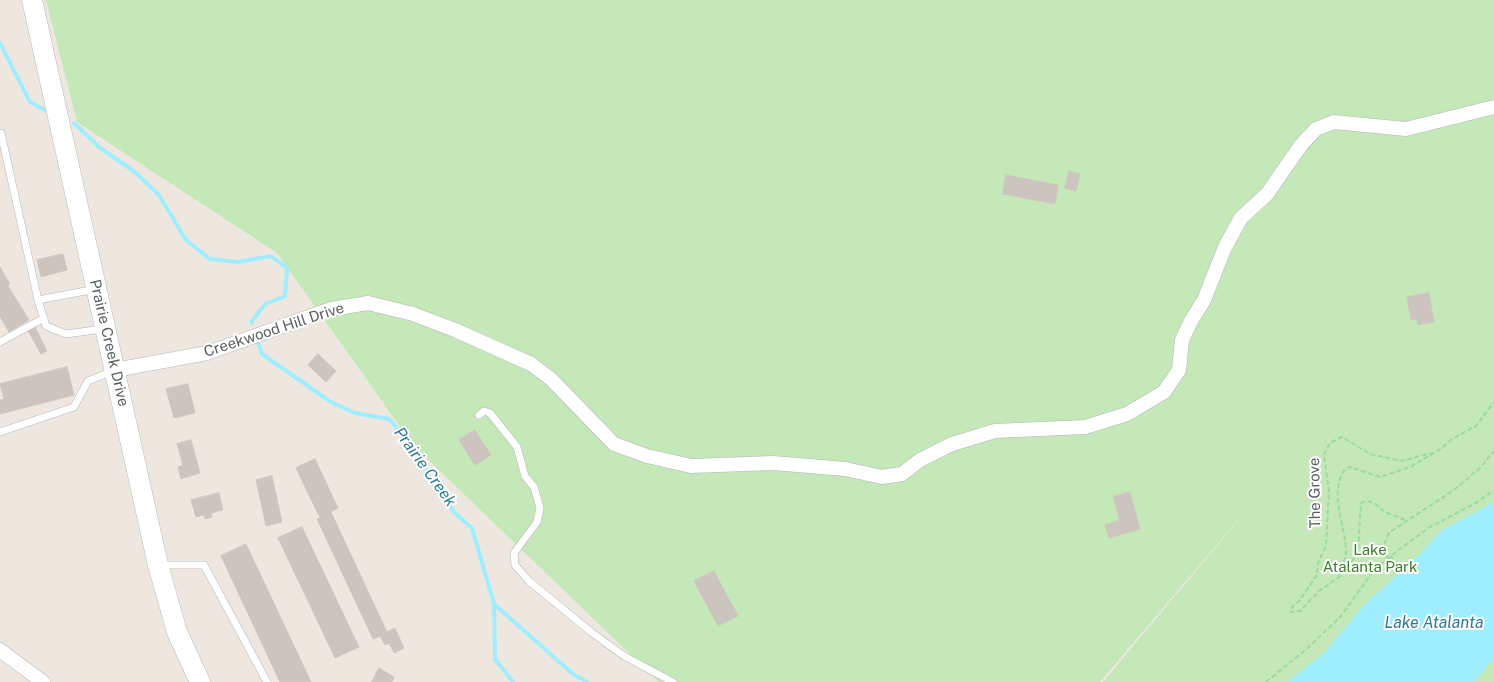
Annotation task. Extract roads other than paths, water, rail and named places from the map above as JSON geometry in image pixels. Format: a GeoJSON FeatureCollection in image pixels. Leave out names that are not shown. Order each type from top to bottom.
{"type":"FeatureCollection","features":[{"type":"Feature","properties":{"kind":"main road","name":"Prairie Creek Drive"},"geometry":{"type":"LineString","coordinates":[[32,0],[158,565],[177,632],[200,682]]}},
{"type":"Feature","properties":{"kind":"street","name":"Creekwood Hill Drive"},"geometry":{"type":"LineString","coordinates":[[115,370],[207,353],[332,309],[368,303],[413,314],[456,330],[531,364],[551,379],[614,444],[647,456],[691,466],[773,463],[845,470],[882,477],[902,474],[920,460],[952,444],[995,431],[1085,427],[1127,414],[1164,392],[1179,370],[1182,340],[1204,300],[1225,247],[1241,218],[1267,194],[1301,144],[1316,129],[1334,122],[1406,130],[1494,107]]}},
{"type":"Feature","properties":{"kind":"street"},"geometry":{"type":"LineString","coordinates":[[0,650],[43,682]]}},
{"type":"Feature","properties":{"kind":"lane"},"geometry":{"type":"LineString","coordinates":[[1,133],[38,300],[46,326],[66,334],[105,329]]}},
{"type":"Feature","properties":{"kind":"lane"},"geometry":{"type":"LineString","coordinates":[[38,300],[96,289]]}},
{"type":"Feature","properties":{"kind":"lane"},"geometry":{"type":"LineString","coordinates":[[0,342],[44,318]]}},
{"type":"Feature","properties":{"kind":"lane"},"geometry":{"type":"LineString","coordinates":[[0,432],[74,407],[88,381],[115,370]]}},
{"type":"Feature","properties":{"kind":"lane"},"geometry":{"type":"LineString","coordinates":[[479,415],[484,412],[490,414],[516,447],[525,476],[534,487],[540,508],[536,522],[514,553],[515,565],[534,585],[591,632],[624,656],[672,682]]}},
{"type":"Feature","properties":{"kind":"lane"},"geometry":{"type":"LineString","coordinates":[[158,565],[204,565],[267,682]]}},
{"type":"Feature","properties":{"kind":"water","name":"Lake Atalanta"},"geometry":{"type":"Polygon","coordinates":[[[1494,502],[1494,658],[1474,682],[1287,682],[1324,653],[1365,604],[1417,557],[1442,530],[1494,502]]]}},
{"type":"Feature","properties":{"kind":"waterway","name":"Prairie Creek"},"geometry":{"type":"LineString","coordinates":[[0,43],[30,102],[51,113]]}},
{"type":"Feature","properties":{"kind":"waterway","name":"Prairie Creek"},"geometry":{"type":"LineString","coordinates":[[74,123],[99,147],[135,172],[159,195],[186,240],[210,259],[238,262],[271,256],[287,268],[285,296],[265,304],[252,323]]}},
{"type":"Feature","properties":{"kind":"waterway","name":"Prairie Creek"},"geometry":{"type":"LineString","coordinates":[[258,342],[262,354],[331,402],[355,413],[389,419],[411,445],[434,485],[455,513],[472,528],[494,604],[573,674],[587,682]]}},
{"type":"Feature","properties":{"kind":"waterway"},"geometry":{"type":"LineString","coordinates":[[494,604],[495,659],[513,682]]}},
{"type":"Feature","properties":{"kind":"park label","name":"Lake Atalanta Park"},"geometry":{"type":"Point","coordinates":[1370,558]}}]}
